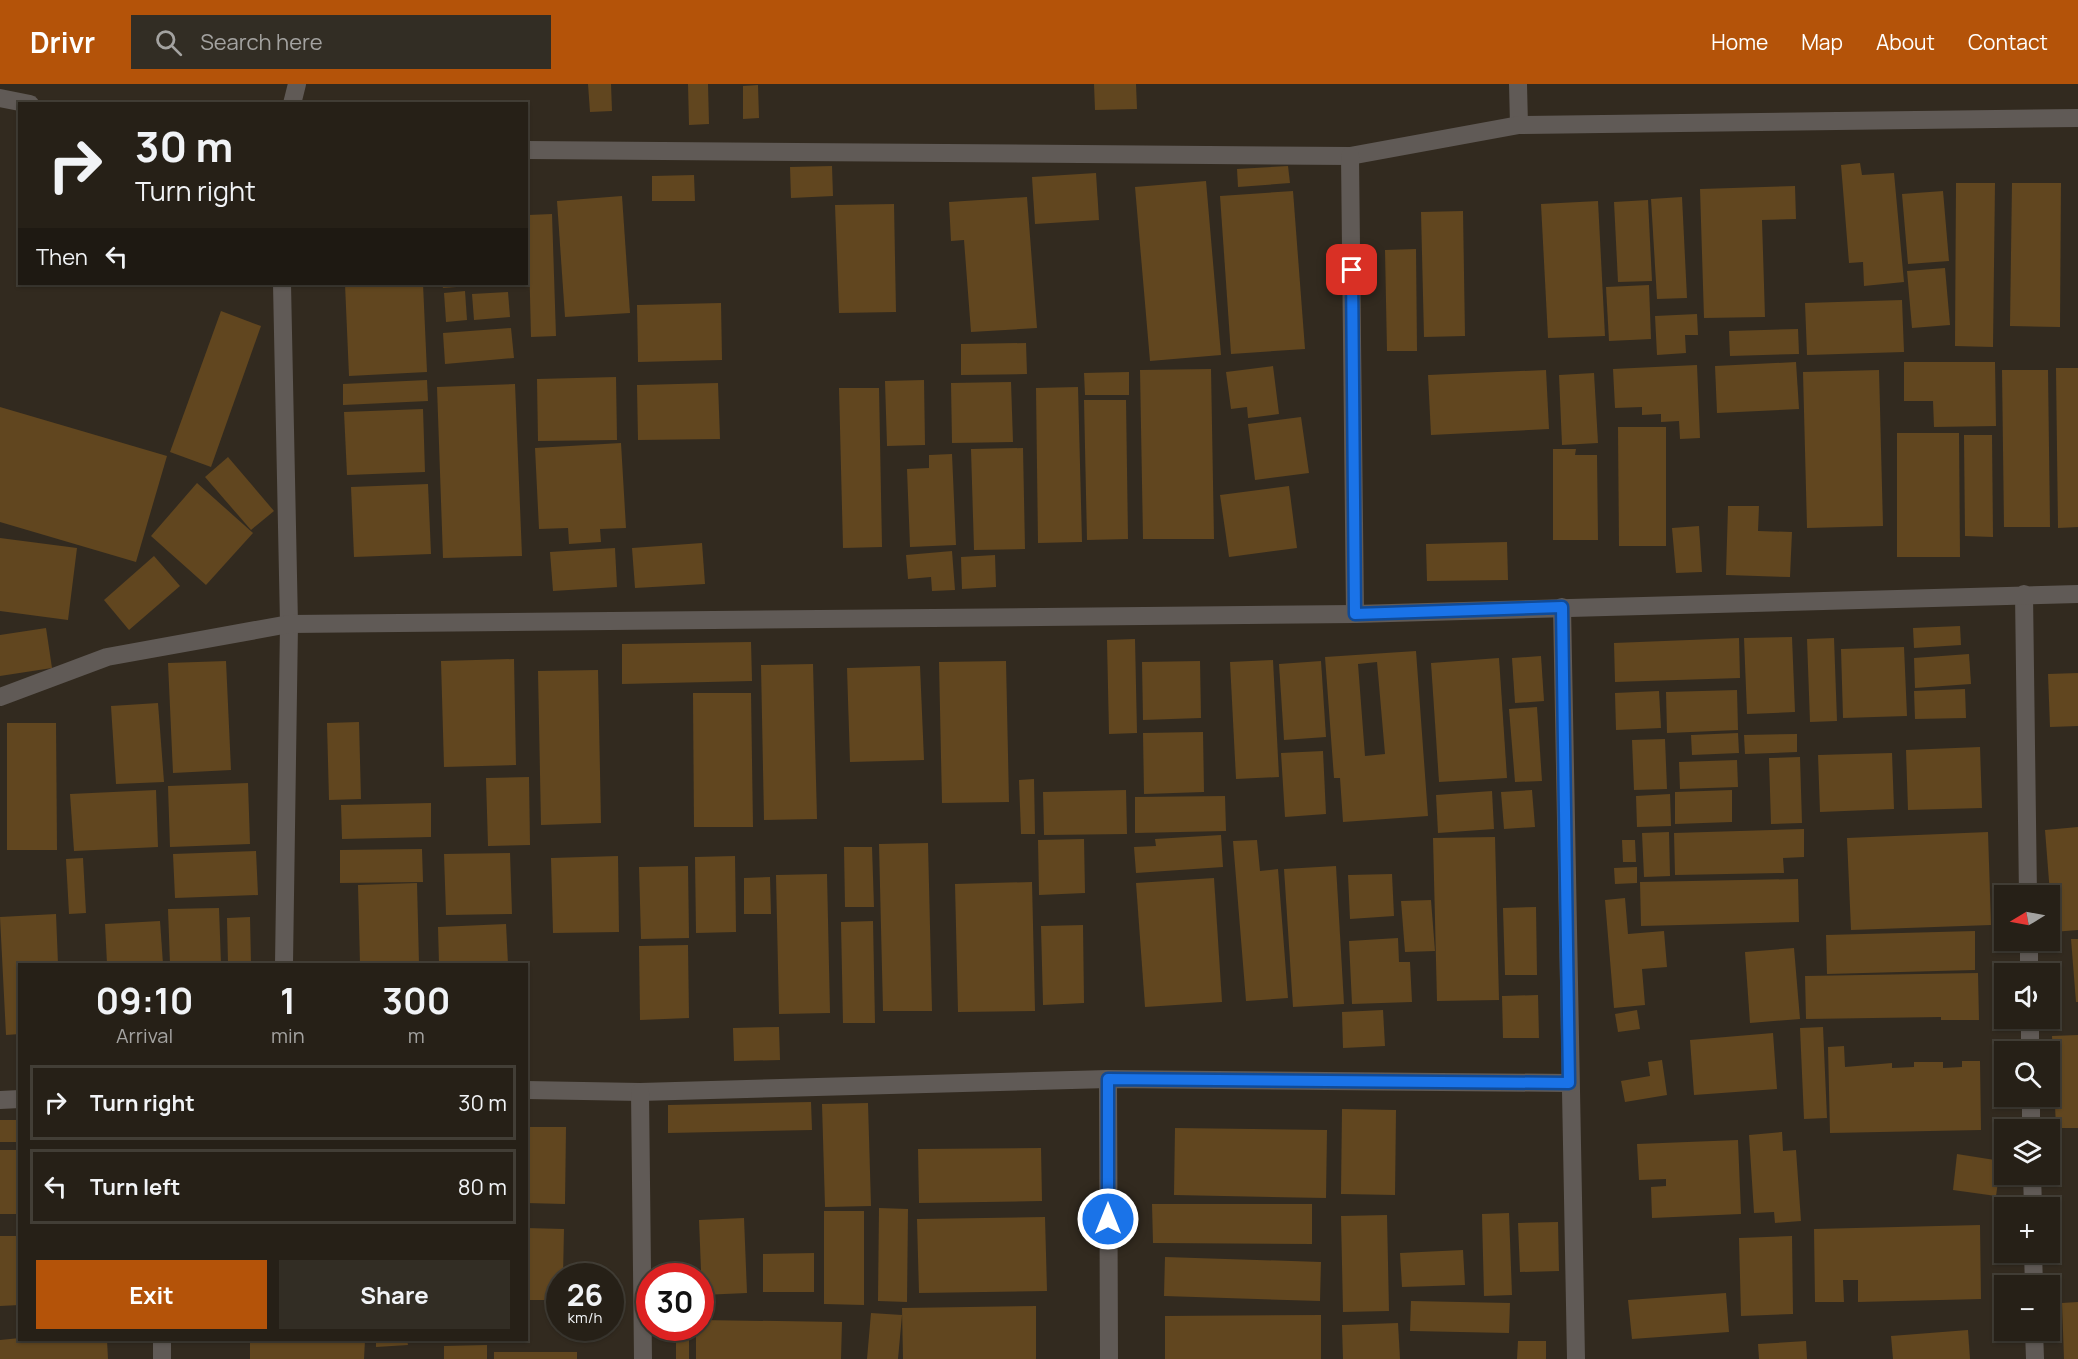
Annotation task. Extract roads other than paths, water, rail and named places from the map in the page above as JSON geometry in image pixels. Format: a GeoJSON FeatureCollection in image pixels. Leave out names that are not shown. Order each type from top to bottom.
{"type":"FeatureCollection","features":[{"type":"Feature","properties":{"kind":"street"},"geometry":{"type":"LineString","coordinates":[[292,102],[297,84]]}},
{"type":"Feature","properties":{"kind":"street"},"geometry":{"type":"LineString","coordinates":[[1518,84],[1519,125]]}},
{"type":"Feature","properties":{"kind":"street"},"geometry":{"type":"LineString","coordinates":[[0,98],[20,102]]}},
{"type":"Feature","properties":{"kind":"street"},"geometry":{"type":"LineString","coordinates":[[528,150],[1350,156],[1519,125],[2078,118]]}},
{"type":"Feature","properties":{"kind":"street"},"geometry":{"type":"LineString","coordinates":[[1350,156],[1355,614]]}},
{"type":"Feature","properties":{"kind":"street"},"geometry":{"type":"LineString","coordinates":[[282,285],[289,624],[284,963]]}},
{"type":"Feature","properties":{"kind":"street"},"geometry":{"type":"LineString","coordinates":[[2024,594],[2028,885]]}},
{"type":"Feature","properties":{"kind":"street"},"geometry":{"type":"LineString","coordinates":[[0,697],[107,657],[289,624],[1355,614],[2078,594]]}},
{"type":"Feature","properties":{"kind":"street"},"geometry":{"type":"LineString","coordinates":[[1562,607],[1569,1083],[1576,1359]]}},
{"type":"Feature","properties":{"kind":"street"},"geometry":{"type":"LineString","coordinates":[[528,1090],[640,1092],[1108,1079],[1569,1083]]}},
{"type":"Feature","properties":{"kind":"street"},"geometry":{"type":"LineString","coordinates":[[1108,1079],[1109,1359]]}},
{"type":"Feature","properties":{"kind":"street"},"geometry":{"type":"LineString","coordinates":[[640,1092],[643,1359]]}},
{"type":"Feature","properties":{"kind":"street"},"geometry":{"type":"LineString","coordinates":[[0,1100],[18,1099]]}},
{"type":"Feature","properties":{"kind":"street"},"geometry":{"type":"LineString","coordinates":[[162,1341],[162,1359]]}},
{"type":"Feature","properties":{"kind":"street"},"geometry":{"type":"LineString","coordinates":[[2034,1341],[2035,1359]]}}]}
